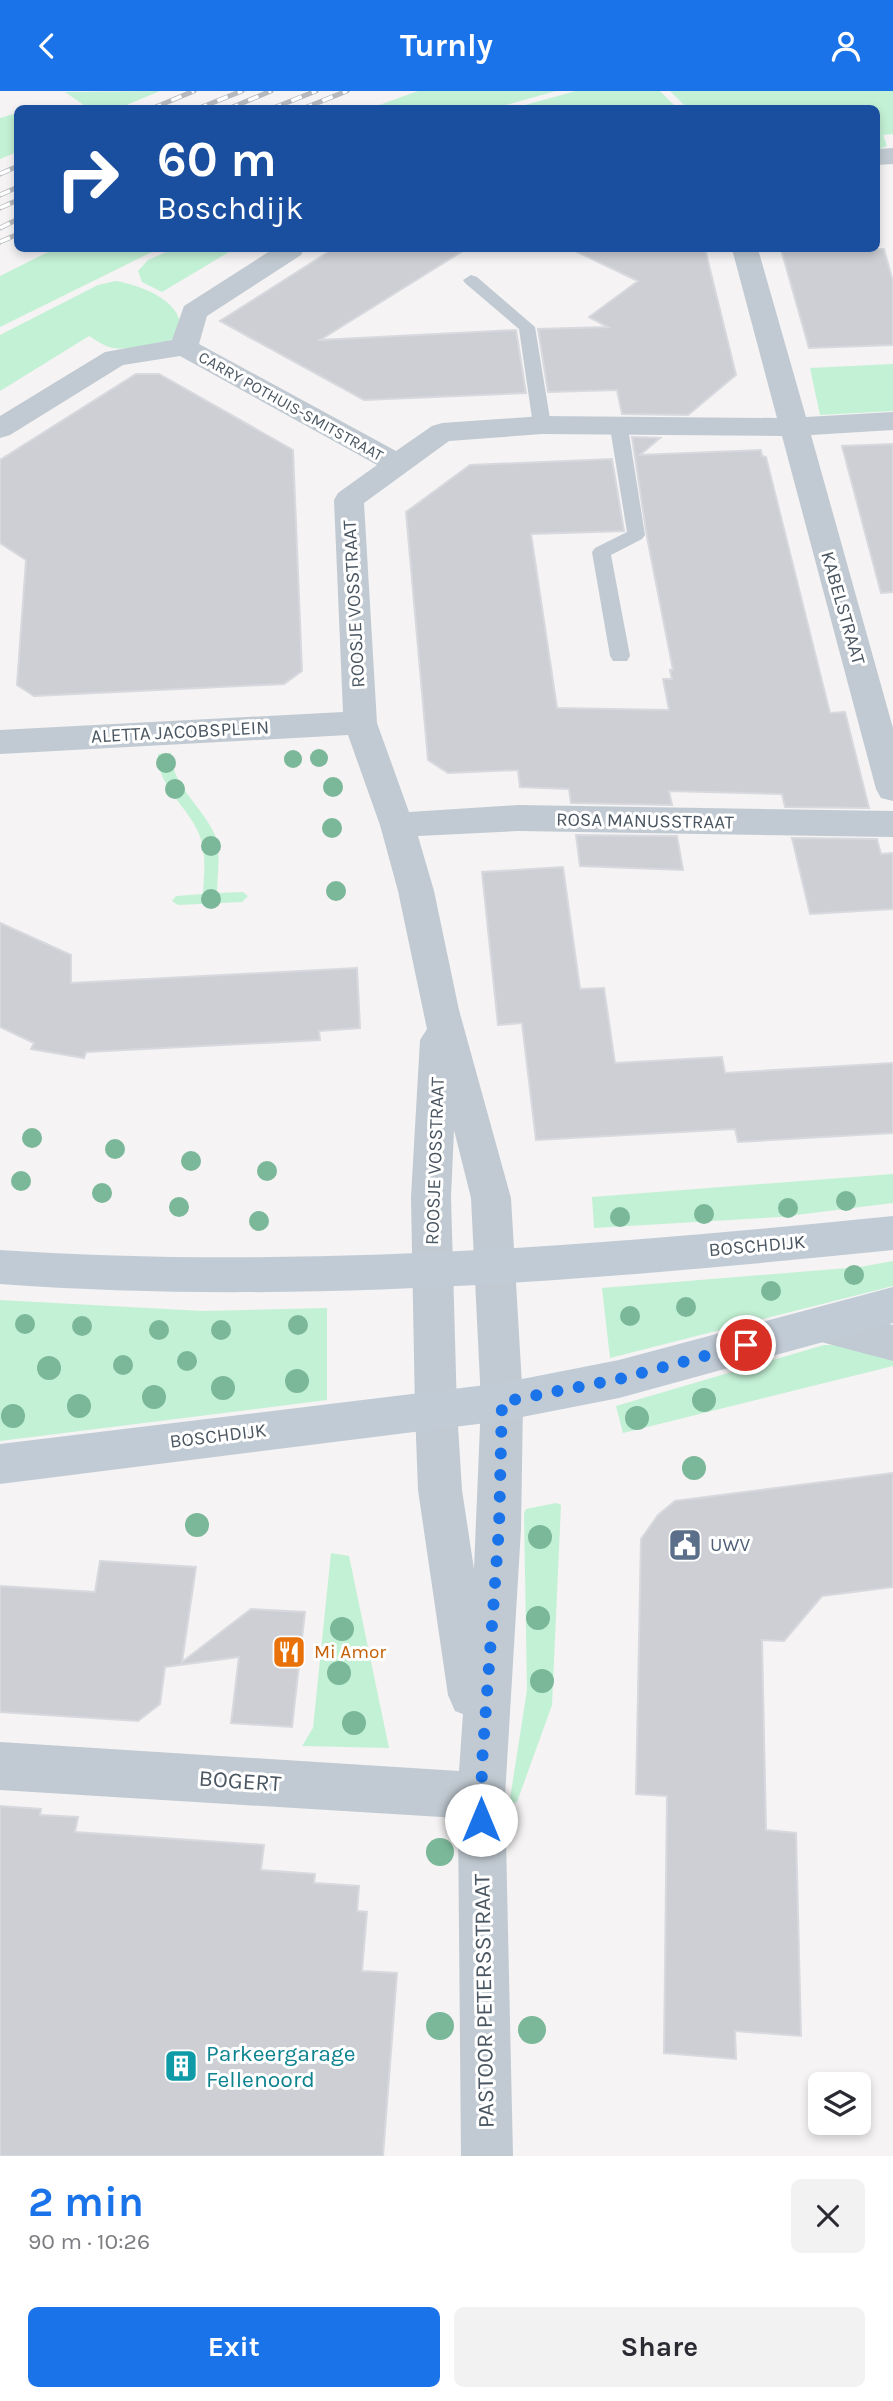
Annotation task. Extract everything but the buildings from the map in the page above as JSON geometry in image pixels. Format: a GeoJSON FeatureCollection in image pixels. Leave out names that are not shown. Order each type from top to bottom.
{"type":"FeatureCollection","features":[{"type":"Feature","properties":{"kind":"main road","name":"BOSCHDIJK"},"geometry":{"type":"LineString","coordinates":[[0,1267],[130,1275],[251,1276],[620,1259],[893,1233]]}},
{"type":"Feature","properties":{"kind":"main road","name":"BOSCHDIJK"},"geometry":{"type":"LineString","coordinates":[[0,1464],[502,1402],[619,1379],[893,1305]]}},
{"type":"Feature","properties":{"kind":"street"},"geometry":{"type":"LineString","coordinates":[[0,429],[115,358],[184,348],[194,312],[286,252]]}},
{"type":"Feature","properties":{"kind":"street","name":"KABELSTRAAT"},"geometry":{"type":"LineString","coordinates":[[746,252],[893,789]]}},
{"type":"Feature","properties":{"kind":"street","name":"CARRY POTHUIS-SMITSTRAAT"},"geometry":{"type":"LineString","coordinates":[[184,348],[397,464]]}},
{"type":"Feature","properties":{"kind":"street","name":"ROOSJE VOSSTRAAT"},"geometry":{"type":"LineString","coordinates":[[494,1266],[491,1198],[441,1010],[416,891],[397,825],[360,723],[349,500],[442,432],[542,425],[619,428],[792,427],[893,421]]}},
{"type":"Feature","properties":{"kind":"street","name":"ALETTA JACOBSPLEIN"},"geometry":{"type":"LineString","coordinates":[[0,742],[360,723]]}},
{"type":"Feature","properties":{"kind":"street","name":"ROSA MANUSSTRAAT"},"geometry":{"type":"LineString","coordinates":[[397,825],[518,818],[893,824]]}},
{"type":"Feature","properties":{"kind":"street","name":"ROOSJE VOSSTRAAT"},"geometry":{"type":"LineString","coordinates":[[433,1269],[430,1197],[441,1010]]}},
{"type":"Feature","properties":{"kind":"street"},"geometry":{"type":"LineString","coordinates":[[494,1266],[502,1402]]}},
{"type":"Feature","properties":{"kind":"street"},"geometry":{"type":"LineString","coordinates":[[433,1269],[436,1410]]}},
{"type":"Feature","properties":{"kind":"street","name":"BOSCHDIJK"},"geometry":{"type":"LineString","coordinates":[[821,1325],[893,1343]]}},
{"type":"Feature","properties":{"kind":"street","name":"PASTOOR PETERSSTRAAT"},"geometry":{"type":"LineString","coordinates":[[487,2156],[481,1779],[499,1528],[502,1402]]}},
{"type":"Feature","properties":{"kind":"street","name":"PASTOOR PETERSSTRAAT"},"geometry":{"type":"LineString","coordinates":[[436,1410],[442,1510],[481,1779]]}},
{"type":"Feature","properties":{"kind":"street","name":"BOGERT"},"geometry":{"type":"LineString","coordinates":[[0,1766],[481,1779]]}},
{"type":"Feature","properties":{"kind":"lane"},"geometry":{"type":"LineString","coordinates":[[471,280],[527,327],[542,425]]}},
{"type":"Feature","properties":{"kind":"lane"},"geometry":{"type":"LineString","coordinates":[[619,428],[636,535],[601,552],[620,656]]}},
{"type":"Feature","properties":{"kind":"green space"},"geometry":{"type":"Polygon","coordinates":[[[160,91],[127,105],[84,105],[65,92],[160,91]]]}},
{"type":"Feature","properties":{"kind":"green space"},"geometry":{"type":"Polygon","coordinates":[[[418,91],[556,91],[506,105],[379,105],[418,91]]]}},
{"type":"Feature","properties":{"kind":"green space"},"geometry":{"type":"Polygon","coordinates":[[[576,91],[660,91],[674,105],[525,105],[576,91]]]}},
{"type":"Feature","properties":{"kind":"green space"},"geometry":{"type":"Polygon","coordinates":[[[670,91],[893,91],[893,134],[883,135],[887,146],[880,149],[880,105],[684,105],[670,91]]]}},
{"type":"Feature","properties":{"kind":"green space"},"geometry":{"type":"Polygon","coordinates":[[[14,114],[14,153],[0,159],[0,118],[14,114]]]}},
{"type":"Feature","properties":{"kind":"green space"},"geometry":{"type":"Polygon","coordinates":[[[48,252],[152,252],[0,327],[0,276],[48,252]]]}},
{"type":"Feature","properties":{"kind":"green space"},"geometry":{"type":"Polygon","coordinates":[[[166,252],[229,252],[162,292],[142,282],[138,271],[148,260],[166,252]]]}},
{"type":"Feature","properties":{"kind":"green space"},"geometry":{"type":"Polygon","coordinates":[[[116,281],[145,289],[171,306],[181,324],[178,335],[155,345],[136,348],[113,348],[89,336],[0,391],[0,335],[98,285],[116,281]]]}},
{"type":"Feature","properties":{"kind":"green space"},"geometry":{"type":"Polygon","coordinates":[[[893,364],[893,411],[820,415],[810,368],[893,364]]]}},
{"type":"Feature","properties":{"kind":"green space"},"geometry":{"type":"Polygon","coordinates":[[[171,753],[176,775],[216,839],[217,893],[243,892],[248,896],[242,902],[178,905],[172,901],[176,896],[203,894],[204,864],[199,834],[162,776],[159,766],[158,754],[171,753]]]}},
{"type":"Feature","properties":{"kind":"green space"},"geometry":{"type":"Polygon","coordinates":[[[893,1174],[893,1203],[780,1217],[594,1228],[592,1197],[893,1174]]]}},
{"type":"Feature","properties":{"kind":"green space"},"geometry":{"type":"Polygon","coordinates":[[[893,1261],[893,1286],[610,1358],[602,1288],[860,1267],[893,1261]]]}},
{"type":"Feature","properties":{"kind":"green space"},"geometry":{"type":"Polygon","coordinates":[[[0,1300],[203,1311],[327,1308],[327,1400],[0,1441],[0,1300]]]}},
{"type":"Feature","properties":{"kind":"green space"},"geometry":{"type":"Polygon","coordinates":[[[824,1345],[839,1345],[893,1356],[893,1366],[623,1433],[616,1406],[824,1345]]]}},
{"type":"Feature","properties":{"kind":"green space"},"geometry":{"type":"Polygon","coordinates":[[[556,1503],[561,1505],[552,1705],[517,1802],[513,1803],[510,1799],[527,1690],[524,1513],[526,1509],[556,1503]]]}},
{"type":"Feature","properties":{"kind":"green space"},"geometry":{"type":"Polygon","coordinates":[[[331,1553],[349,1556],[389,1748],[302,1746],[313,1728],[331,1553]]]}},
{"type":"Feature","properties":{"kind":"railway"},"geometry":{"type":"LineString","coordinates":[[161,105],[194,91]]}},
{"type":"Feature","properties":{"kind":"railway"},"geometry":{"type":"LineString","coordinates":[[207,105],[242,91]]}},
{"type":"Feature","properties":{"kind":"railway"},"geometry":{"type":"LineString","coordinates":[[238,105],[271,91]]}},
{"type":"Feature","properties":{"kind":"railway"},"geometry":{"type":"LineString","coordinates":[[281,105],[316,91]]}},
{"type":"Feature","properties":{"kind":"railway"},"geometry":{"type":"LineString","coordinates":[[312,105],[347,91]]}},
{"type":"Feature","properties":{"kind":"railway"},"geometry":{"type":"LineString","coordinates":[[0,174],[14,168]]}},
{"type":"Feature","properties":{"kind":"railway"},"geometry":{"type":"LineString","coordinates":[[0,195],[14,189]]}},
{"type":"Feature","properties":{"kind":"railway"},"geometry":{"type":"LineString","coordinates":[[0,208],[14,202]]}},
{"type":"Feature","properties":{"kind":"railway"},"geometry":{"type":"LineString","coordinates":[[0,228],[14,221]]}},
{"type":"Feature","properties":{"kind":"railway"},"geometry":{"type":"LineString","coordinates":[[0,242],[14,236]]}},
{"type":"Feature","properties":{"kind":"place","name":"UWV"},"geometry":{"type":"Point","coordinates":[685,1545]}},
{"type":"Feature","properties":{"kind":"place","name":"Mi Amor"},"geometry":{"type":"Point","coordinates":[289,1652]}},
{"type":"Feature","properties":{"kind":"place","name":"Parkeergarage Fellenoord"},"geometry":{"type":"Point","coordinates":[181,2066]}},
{"type":"Feature","properties":{"kind":"route"},"geometry":{"type":"LineString","coordinates":[[481,1820],[482,1763],[499,1528],[502,1402],[568,1391],[746,1345]]}}]}
